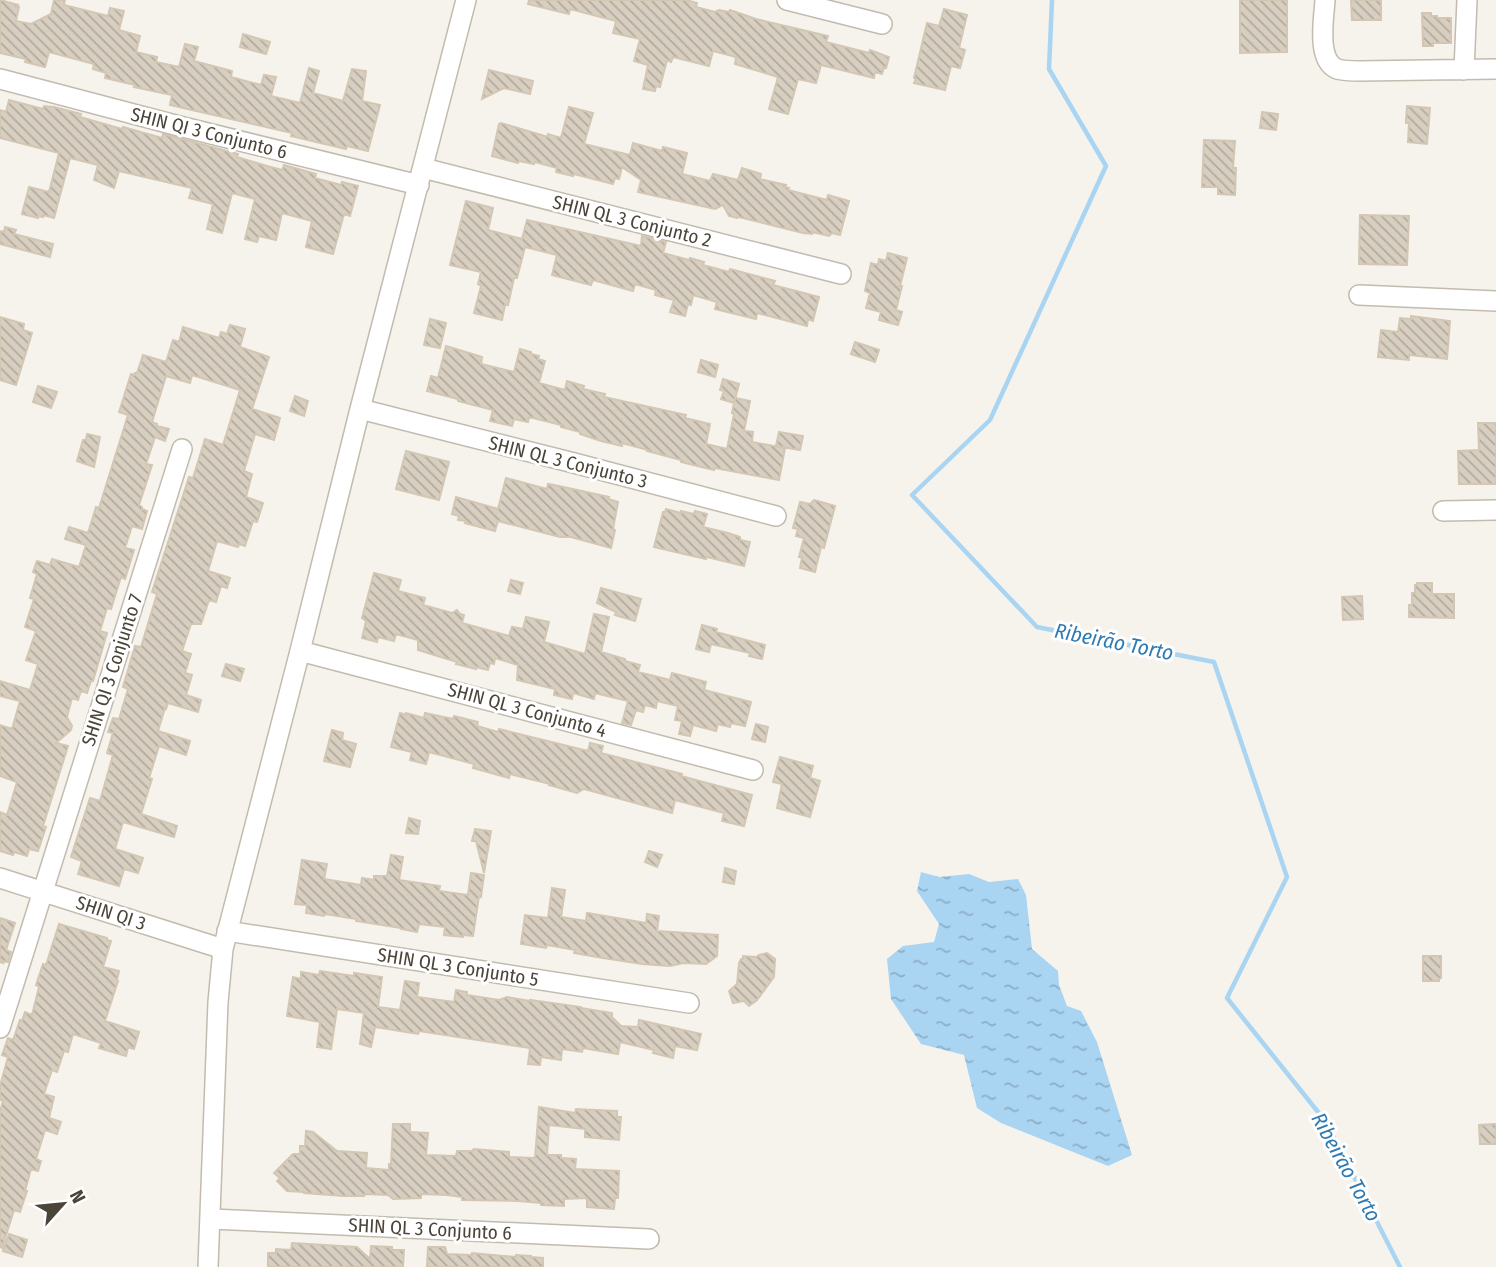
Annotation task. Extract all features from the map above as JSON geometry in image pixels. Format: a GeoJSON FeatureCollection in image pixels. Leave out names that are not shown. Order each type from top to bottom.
{"type":"FeatureCollection","features":[{"type":"Feature","properties":{"kind":"street"},"geometry":{"type":"LineString","coordinates":[[208,1267],[218,1002],[225,940],[466,0]]}},
{"type":"Feature","properties":{"kind":"street"},"geometry":{"type":"LineString","coordinates":[[787,0],[882,24]]}},
{"type":"Feature","properties":{"kind":"street"},"geometry":{"type":"LineString","coordinates":[[1325,0],[1324,52],[1330,63],[1338,69],[1496,69]]}},
{"type":"Feature","properties":{"kind":"street"},"geometry":{"type":"LineString","coordinates":[[1465,70],[1467,0]]}},
{"type":"Feature","properties":{"kind":"street","name":"SHIN QI 3 Conjunto 6"},"geometry":{"type":"LineString","coordinates":[[0,79],[179,126],[421,176]]}},
{"type":"Feature","properties":{"kind":"street","name":"SHIN QL 3 Conjunto 2"},"geometry":{"type":"LineString","coordinates":[[421,176],[841,274]]}},
{"type":"Feature","properties":{"kind":"street"},"geometry":{"type":"LineString","coordinates":[[1359,295],[1496,301]]}},
{"type":"Feature","properties":{"kind":"street","name":"SHIN QL 3 Conjunto 3"},"geometry":{"type":"LineString","coordinates":[[360,410],[776,516]]}},
{"type":"Feature","properties":{"kind":"street","name":"SHIN QI 3 Conjunto 7"},"geometry":{"type":"LineString","coordinates":[[0,1028],[182,449]]}},
{"type":"Feature","properties":{"kind":"street"},"geometry":{"type":"LineString","coordinates":[[1443,512],[1496,510]]}},
{"type":"Feature","properties":{"kind":"street","name":"SHIN QL 3 Conjunto 4"},"geometry":{"type":"LineString","coordinates":[[300,651],[753,770]]}},
{"type":"Feature","properties":{"kind":"street","name":"SHIN QI 3"},"geometry":{"type":"LineString","coordinates":[[0,878],[225,940]]}},
{"type":"Feature","properties":{"kind":"street","name":"SHIN QL 3 Conjunto 5"},"geometry":{"type":"LineString","coordinates":[[225,940],[690,1003]]}},
{"type":"Feature","properties":{"kind":"street","name":"SHIN QL 3 Conjunto 6"},"geometry":{"type":"LineString","coordinates":[[211,1219],[649,1239]]}},
{"type":"Feature","properties":{"kind":"water"},"geometry":{"type":"Polygon","coordinates":[[[921,872],[939,877],[969,874],[989,882],[1018,879],[1026,895],[1032,949],[1058,971],[1059,985],[1067,1006],[1081,1011],[1097,1042],[1132,1155],[1108,1166],[1001,1123],[977,1108],[964,1055],[921,1044],[891,999],[887,959],[903,946],[934,942],[939,924],[917,891],[921,872]]]}},
{"type":"Feature","properties":{"kind":"building"},"geometry":{"type":"Polygon","coordinates":[[[0,0],[18,5],[16,21],[31,24],[51,14],[54,0],[65,0],[64,5],[108,16],[110,8],[124,11],[119,30],[140,36],[136,52],[157,57],[156,62],[179,67],[185,44],[198,47],[194,61],[232,71],[231,77],[261,85],[264,75],[276,77],[271,96],[300,103],[309,68],[319,71],[313,93],[343,101],[352,69],[366,71],[362,101],[380,105],[368,151],[347,146],[346,149],[291,136],[292,133],[170,105],[172,95],[105,78],[106,73],[93,69],[94,64],[49,52],[45,67],[0,53],[0,0]]]}},
{"type":"Feature","properties":{"kind":"building"},"geometry":{"type":"Polygon","coordinates":[[[529,0],[686,0],[697,3],[696,7],[715,12],[730,10],[828,36],[826,42],[869,53],[870,50],[889,57],[882,74],[875,72],[874,78],[821,65],[816,83],[798,79],[788,114],[769,109],[778,77],[735,64],[736,57],[713,51],[709,66],[673,57],[671,62],[667,60],[660,87],[656,86],[655,91],[643,89],[648,65],[634,61],[640,39],[613,33],[616,21],[570,9],[569,14],[528,4],[529,0]]]}},
{"type":"Feature","properties":{"kind":"building"},"geometry":{"type":"Polygon","coordinates":[[[1240,0],[1287,0],[1287,52],[1240,53],[1240,0]]]}},
{"type":"Feature","properties":{"kind":"building"},"geometry":{"type":"Polygon","coordinates":[[[1351,0],[1381,0],[1381,20],[1352,20],[1351,0]]]}},
{"type":"Feature","properties":{"kind":"building"},"geometry":{"type":"Polygon","coordinates":[[[944,9],[967,15],[959,48],[965,50],[960,68],[951,66],[945,90],[914,83],[927,23],[939,26],[944,9]]]}},
{"type":"Feature","properties":{"kind":"building"},"geometry":{"type":"Polygon","coordinates":[[[1422,13],[1431,13],[1431,16],[1437,18],[1451,18],[1451,43],[1423,46],[1422,13]]]}},
{"type":"Feature","properties":{"kind":"building"},"geometry":{"type":"Polygon","coordinates":[[[243,34],[270,42],[266,54],[240,47],[243,34]]]}},
{"type":"Feature","properties":{"kind":"building"},"geometry":{"type":"Polygon","coordinates":[[[489,70],[533,81],[530,94],[504,88],[482,99],[489,70]]]}},
{"type":"Feature","properties":{"kind":"building"},"geometry":{"type":"Polygon","coordinates":[[[9,100],[43,109],[44,106],[54,107],[122,129],[123,127],[162,138],[163,134],[238,154],[237,157],[282,170],[284,165],[316,174],[315,178],[341,185],[342,182],[358,186],[350,216],[344,214],[333,254],[306,247],[312,221],[282,213],[276,240],[259,236],[257,242],[245,239],[255,199],[232,193],[222,233],[207,229],[213,204],[189,198],[192,188],[119,171],[114,188],[94,180],[98,165],[70,158],[54,218],[22,214],[29,187],[49,192],[59,153],[0,138],[0,110],[6,112],[9,100]]]}},
{"type":"Feature","properties":{"kind":"building"},"geometry":{"type":"Polygon","coordinates":[[[1407,106],[1430,108],[1427,144],[1408,142],[1407,106]]]}},
{"type":"Feature","properties":{"kind":"building"},"geometry":{"type":"Polygon","coordinates":[[[569,107],[593,113],[584,144],[630,155],[633,143],[662,151],[663,147],[687,153],[682,174],[710,181],[713,174],[738,180],[742,168],[761,174],[760,179],[786,185],[788,190],[827,200],[828,195],[849,201],[840,235],[803,233],[729,216],[723,205],[715,209],[638,192],[641,180],[622,167],[619,179],[615,178],[613,184],[556,172],[557,168],[535,162],[518,163],[492,156],[499,124],[561,138],[569,107]]]}},
{"type":"Feature","properties":{"kind":"building"},"geometry":{"type":"Polygon","coordinates":[[[1262,112],[1278,114],[1276,130],[1260,128],[1262,112]]]}},
{"type":"Feature","properties":{"kind":"building"},"geometry":{"type":"Polygon","coordinates":[[[1204,140],[1235,141],[1235,195],[1218,194],[1218,187],[1202,187],[1204,140]]]}},
{"type":"Feature","properties":{"kind":"building"},"geometry":{"type":"Polygon","coordinates":[[[466,201],[493,208],[488,230],[522,239],[527,220],[641,246],[642,236],[666,242],[663,253],[704,262],[703,265],[729,272],[730,269],[775,281],[773,285],[819,297],[813,321],[808,319],[807,326],[757,313],[756,319],[715,309],[717,302],[693,295],[685,316],[670,312],[674,300],[655,295],[656,290],[635,284],[633,291],[593,280],[591,285],[552,275],[557,255],[525,247],[502,320],[474,313],[481,286],[478,284],[481,272],[450,265],[466,201]]]}},
{"type":"Feature","properties":{"kind":"building"},"geometry":{"type":"Polygon","coordinates":[[[1360,215],[1409,216],[1407,265],[1359,264],[1360,215]]]}},
{"type":"Feature","properties":{"kind":"building"},"geometry":{"type":"Polygon","coordinates":[[[5,227],[16,230],[14,234],[53,244],[50,257],[0,244],[0,231],[4,232],[5,227]]]}},
{"type":"Feature","properties":{"kind":"building"},"geometry":{"type":"Polygon","coordinates":[[[888,253],[907,258],[896,310],[902,312],[898,325],[879,320],[881,312],[866,308],[870,293],[865,291],[871,263],[878,265],[879,259],[886,261],[888,253]]]}},
{"type":"Feature","properties":{"kind":"building"},"geometry":{"type":"Polygon","coordinates":[[[1411,316],[1450,321],[1447,359],[1409,355],[1409,360],[1378,357],[1381,330],[1398,332],[1400,318],[1411,319],[1411,316]]]}},
{"type":"Feature","properties":{"kind":"building"},"geometry":{"type":"Polygon","coordinates":[[[0,317],[24,324],[23,330],[32,333],[16,385],[0,380],[0,317]]]}},
{"type":"Feature","properties":{"kind":"building"},"geometry":{"type":"Polygon","coordinates":[[[430,319],[446,323],[440,348],[424,345],[430,319]]]}},
{"type":"Feature","properties":{"kind":"building"},"geometry":{"type":"Polygon","coordinates":[[[230,325],[245,329],[240,347],[269,357],[252,409],[280,418],[274,440],[255,434],[244,471],[252,474],[246,497],[263,503],[257,522],[253,521],[245,546],[239,544],[238,547],[217,541],[208,571],[230,578],[227,588],[221,586],[216,602],[209,600],[201,624],[191,624],[182,651],[191,654],[185,673],[192,675],[186,695],[201,700],[198,712],[168,703],[158,731],[190,741],[186,755],[159,746],[141,814],[177,826],[174,837],[123,822],[115,849],[143,858],[138,873],[124,869],[119,886],[78,874],[82,861],[71,857],[90,798],[100,801],[113,755],[107,753],[113,733],[108,732],[113,718],[119,719],[128,689],[123,687],[135,646],[141,647],[157,594],[152,592],[189,477],[193,478],[205,439],[223,445],[240,390],[192,375],[190,383],[166,376],[152,422],[169,429],[165,441],[155,437],[146,464],[152,465],[139,505],[147,511],[142,529],[132,526],[125,548],[134,550],[125,579],[121,577],[111,609],[107,608],[100,631],[107,633],[93,681],[87,693],[81,691],[78,700],[72,698],[67,717],[72,726],[71,730],[56,743],[68,746],[38,851],[29,849],[27,856],[0,851],[0,812],[7,815],[17,782],[0,776],[0,725],[12,729],[20,701],[0,696],[0,681],[30,690],[38,664],[26,660],[36,631],[25,627],[34,599],[30,598],[37,574],[33,572],[37,561],[50,565],[52,559],[79,567],[86,545],[65,539],[69,527],[88,533],[96,507],[99,508],[128,415],[119,412],[131,374],[137,373],[143,355],[166,362],[173,340],[179,342],[183,327],[219,338],[221,332],[227,334],[230,325]]]}},
{"type":"Feature","properties":{"kind":"building"},"geometry":{"type":"Polygon","coordinates":[[[855,342],[879,350],[875,362],[851,354],[855,342]]]}},
{"type":"Feature","properties":{"kind":"building"},"geometry":{"type":"Polygon","coordinates":[[[446,346],[482,357],[481,364],[514,372],[520,349],[531,352],[539,356],[538,359],[545,361],[539,383],[565,390],[567,381],[584,386],[583,389],[605,394],[604,397],[686,415],[685,418],[710,424],[706,444],[727,449],[735,398],[750,401],[744,431],[753,432],[752,442],[785,448],[779,480],[681,462],[622,443],[622,446],[601,441],[561,425],[529,417],[528,422],[514,419],[512,426],[490,421],[493,410],[427,391],[431,376],[438,378],[446,346]]]}},
{"type":"Feature","properties":{"kind":"building"},"geometry":{"type":"Polygon","coordinates":[[[701,360],[718,365],[715,377],[698,372],[701,360]]]}},
{"type":"Feature","properties":{"kind":"building"},"geometry":{"type":"Polygon","coordinates":[[[723,379],[739,384],[734,403],[721,399],[724,391],[720,390],[723,379]]]}},
{"type":"Feature","properties":{"kind":"building"},"geometry":{"type":"Polygon","coordinates":[[[38,386],[57,392],[51,408],[33,402],[38,386]]]}},
{"type":"Feature","properties":{"kind":"building"},"geometry":{"type":"Polygon","coordinates":[[[295,396],[308,401],[304,416],[290,411],[295,396]]]}},
{"type":"Feature","properties":{"kind":"building"},"geometry":{"type":"Polygon","coordinates":[[[1478,423],[1496,423],[1496,484],[1459,484],[1458,451],[1479,450],[1478,423]]]}},
{"type":"Feature","properties":{"kind":"building"},"geometry":{"type":"Polygon","coordinates":[[[779,432],[803,436],[800,450],[776,446],[779,432]]]}},
{"type":"Feature","properties":{"kind":"building"},"geometry":{"type":"Polygon","coordinates":[[[87,434],[100,437],[94,467],[77,461],[87,434]]]}},
{"type":"Feature","properties":{"kind":"building"},"geometry":{"type":"Polygon","coordinates":[[[406,451],[449,462],[439,500],[396,489],[406,451]]]}},
{"type":"Feature","properties":{"kind":"building"},"geometry":{"type":"Polygon","coordinates":[[[506,478],[547,489],[548,484],[559,486],[609,497],[608,499],[618,502],[611,548],[498,521],[495,531],[465,523],[466,521],[458,520],[459,516],[452,514],[456,497],[498,509],[506,478]]]}},
{"type":"Feature","properties":{"kind":"building"},"geometry":{"type":"Polygon","coordinates":[[[814,500],[835,506],[815,572],[800,568],[802,557],[799,557],[804,538],[796,536],[798,529],[793,528],[800,502],[810,504],[814,500]]]}},
{"type":"Feature","properties":{"kind":"building"},"geometry":{"type":"Polygon","coordinates":[[[666,509],[681,513],[694,514],[695,511],[707,514],[703,527],[750,542],[744,566],[654,547],[666,509]]]}},
{"type":"Feature","properties":{"kind":"building"},"geometry":{"type":"Polygon","coordinates":[[[374,573],[401,580],[398,591],[425,598],[423,605],[452,613],[457,610],[464,615],[462,623],[509,636],[512,627],[523,629],[526,617],[549,622],[544,642],[585,654],[594,614],[609,617],[601,652],[640,665],[638,672],[670,680],[672,673],[706,682],[704,690],[751,702],[745,726],[731,723],[730,727],[718,724],[716,731],[693,725],[690,736],[679,734],[682,721],[675,720],[678,706],[657,701],[656,708],[645,705],[643,712],[636,710],[631,725],[622,723],[628,701],[595,693],[594,699],[573,693],[572,699],[554,695],[555,689],[517,680],[518,665],[495,658],[494,664],[490,663],[488,670],[476,669],[418,650],[418,640],[396,634],[394,641],[378,637],[377,642],[362,638],[366,621],[362,618],[374,573]]]}},
{"type":"Feature","properties":{"kind":"building"},"geometry":{"type":"Polygon","coordinates":[[[511,580],[523,583],[520,594],[508,591],[511,580]]]}},
{"type":"Feature","properties":{"kind":"building"},"geometry":{"type":"Polygon","coordinates":[[[1417,583],[1432,583],[1432,594],[1454,594],[1454,618],[1409,617],[1409,605],[1412,605],[1412,593],[1415,593],[1417,583]]]}},
{"type":"Feature","properties":{"kind":"building"},"geometry":{"type":"Polygon","coordinates":[[[601,588],[641,599],[635,621],[615,615],[616,612],[597,603],[601,588]]]}},
{"type":"Feature","properties":{"kind":"building"},"geometry":{"type":"Polygon","coordinates":[[[1362,596],[1363,619],[1343,620],[1342,597],[1362,596]]]}},
{"type":"Feature","properties":{"kind":"building"},"geometry":{"type":"Polygon","coordinates":[[[702,625],[717,629],[716,632],[765,645],[762,659],[749,656],[750,653],[711,644],[709,652],[696,649],[702,625]]]}},
{"type":"Feature","properties":{"kind":"building"},"geometry":{"type":"Polygon","coordinates":[[[226,664],[244,669],[240,681],[222,676],[226,664]]]}},
{"type":"Feature","properties":{"kind":"building"},"geometry":{"type":"Polygon","coordinates":[[[400,713],[424,718],[425,713],[453,719],[454,716],[478,722],[477,726],[498,732],[499,729],[588,751],[590,743],[603,746],[601,753],[752,795],[744,826],[722,821],[724,813],[675,800],[672,813],[584,789],[577,793],[510,774],[509,778],[473,768],[474,764],[429,752],[426,764],[410,760],[412,752],[391,747],[400,713]]]}},
{"type":"Feature","properties":{"kind":"building"},"geometry":{"type":"Polygon","coordinates":[[[756,724],[768,727],[765,742],[752,739],[756,724]]]}},
{"type":"Feature","properties":{"kind":"building"},"geometry":{"type":"Polygon","coordinates":[[[332,730],[343,733],[342,740],[356,744],[350,767],[324,761],[332,730]]]}},
{"type":"Feature","properties":{"kind":"building"},"geometry":{"type":"Polygon","coordinates":[[[780,757],[813,766],[810,778],[820,781],[810,817],[777,808],[782,784],[773,782],[780,757]]]}},
{"type":"Feature","properties":{"kind":"building"},"geometry":{"type":"Polygon","coordinates":[[[409,818],[420,821],[418,834],[406,833],[409,818]]]}},
{"type":"Feature","properties":{"kind":"building"},"geometry":{"type":"Polygon","coordinates":[[[475,829],[491,831],[484,873],[476,841],[472,841],[475,829]]]}},
{"type":"Feature","properties":{"kind":"building"},"geometry":{"type":"Polygon","coordinates":[[[649,851],[662,855],[657,867],[645,862],[649,851]]]}},
{"type":"Feature","properties":{"kind":"building"},"geometry":{"type":"Polygon","coordinates":[[[391,855],[403,857],[399,880],[440,886],[439,891],[468,895],[471,873],[484,875],[473,936],[444,935],[445,927],[419,924],[417,932],[356,919],[306,913],[307,905],[295,904],[302,860],[327,864],[324,879],[361,885],[362,878],[374,880],[374,876],[387,876],[391,855]]]}},
{"type":"Feature","properties":{"kind":"building"},"geometry":{"type":"Polygon","coordinates":[[[725,868],[736,871],[734,884],[723,882],[725,868]]]}},
{"type":"Feature","properties":{"kind":"building"},"geometry":{"type":"Polygon","coordinates":[[[552,888],[565,890],[561,917],[586,921],[587,913],[646,923],[647,914],[659,916],[657,931],[718,935],[717,956],[706,964],[684,963],[670,966],[603,958],[547,945],[546,948],[521,944],[525,915],[548,918],[552,888]]]}},
{"type":"Feature","properties":{"kind":"building"},"geometry":{"type":"Polygon","coordinates":[[[0,918],[15,923],[6,950],[11,952],[8,962],[3,963],[0,962],[0,918]]]}},
{"type":"Feature","properties":{"kind":"building"},"geometry":{"type":"Polygon","coordinates":[[[59,924],[111,941],[103,967],[119,971],[105,1021],[139,1032],[134,1049],[128,1047],[126,1056],[99,1048],[101,1043],[73,1034],[68,1052],[64,1051],[57,1072],[52,1070],[44,1094],[54,1097],[49,1118],[61,1122],[57,1134],[45,1130],[36,1159],[41,1161],[38,1171],[31,1169],[20,1212],[14,1210],[2,1248],[0,1113],[3,1100],[0,1100],[0,1086],[8,1057],[2,1055],[8,1038],[13,1040],[25,1012],[32,1015],[39,987],[36,985],[43,964],[46,965],[59,924]]]}},
{"type":"Feature","properties":{"kind":"building"},"geometry":{"type":"Polygon","coordinates":[[[767,953],[775,959],[774,977],[757,1000],[749,1006],[744,1001],[733,1003],[729,991],[737,984],[739,963],[743,956],[756,957],[767,953]]]}},
{"type":"Feature","properties":{"kind":"building"},"geometry":{"type":"Polygon","coordinates":[[[1423,956],[1441,956],[1439,981],[1423,981],[1423,956]]]}},
{"type":"Feature","properties":{"kind":"building"},"geometry":{"type":"Polygon","coordinates":[[[320,971],[382,977],[378,1007],[400,1010],[405,981],[419,983],[417,997],[454,1002],[456,990],[467,992],[467,995],[499,1000],[507,997],[612,1013],[612,1017],[621,1026],[638,1027],[639,1020],[701,1034],[697,1050],[675,1046],[673,1058],[653,1053],[654,1050],[620,1042],[618,1054],[583,1048],[582,1052],[562,1049],[561,1060],[541,1057],[540,1065],[528,1064],[530,1048],[419,1031],[418,1034],[375,1027],[371,1047],[360,1044],[364,1013],[337,1009],[331,1049],[317,1047],[320,1022],[287,1016],[293,977],[301,979],[301,972],[319,975],[320,971]]]}},
{"type":"Feature","properties":{"kind":"building"},"geometry":{"type":"Polygon","coordinates":[[[539,1107],[575,1113],[576,1109],[617,1111],[617,1117],[621,1117],[619,1140],[585,1137],[585,1129],[549,1125],[547,1155],[576,1159],[575,1169],[619,1171],[618,1198],[615,1198],[614,1209],[587,1207],[587,1198],[564,1199],[564,1206],[518,1201],[462,1200],[462,1197],[447,1195],[421,1194],[421,1198],[393,1199],[388,1195],[304,1193],[287,1191],[277,1181],[280,1178],[274,1173],[293,1154],[300,1154],[300,1146],[305,1146],[306,1131],[313,1132],[337,1151],[367,1153],[366,1168],[389,1170],[393,1124],[410,1124],[410,1132],[428,1133],[426,1155],[456,1156],[457,1151],[474,1149],[509,1152],[509,1157],[535,1158],[539,1107]]]}},
{"type":"Feature","properties":{"kind":"building"},"geometry":{"type":"Polygon","coordinates":[[[1496,1124],[1496,1144],[1480,1144],[1479,1125],[1496,1124]]]}},
{"type":"Feature","properties":{"kind":"building"},"geometry":{"type":"Polygon","coordinates":[[[9,1234],[27,1240],[22,1257],[3,1251],[9,1234]]]}},
{"type":"Feature","properties":{"kind":"building"},"geometry":{"type":"Polygon","coordinates":[[[292,1243],[357,1247],[370,1259],[371,1246],[392,1247],[392,1250],[404,1250],[403,1267],[268,1267],[268,1253],[276,1253],[276,1249],[291,1250],[292,1243]]]}},
{"type":"Feature","properties":{"kind":"building"},"geometry":{"type":"Polygon","coordinates":[[[428,1247],[445,1247],[447,1254],[543,1258],[543,1267],[427,1267],[428,1247]]]}},
{"type":"Feature","properties":{"kind":"waterway","name":"Ribeirão Torto"},"geometry":{"type":"LineString","coordinates":[[1052,0],[1049,69],[1106,166],[990,420],[912,495],[1037,627],[1214,662],[1287,877],[1227,998],[1326,1122],[1400,1267]]}}]}
